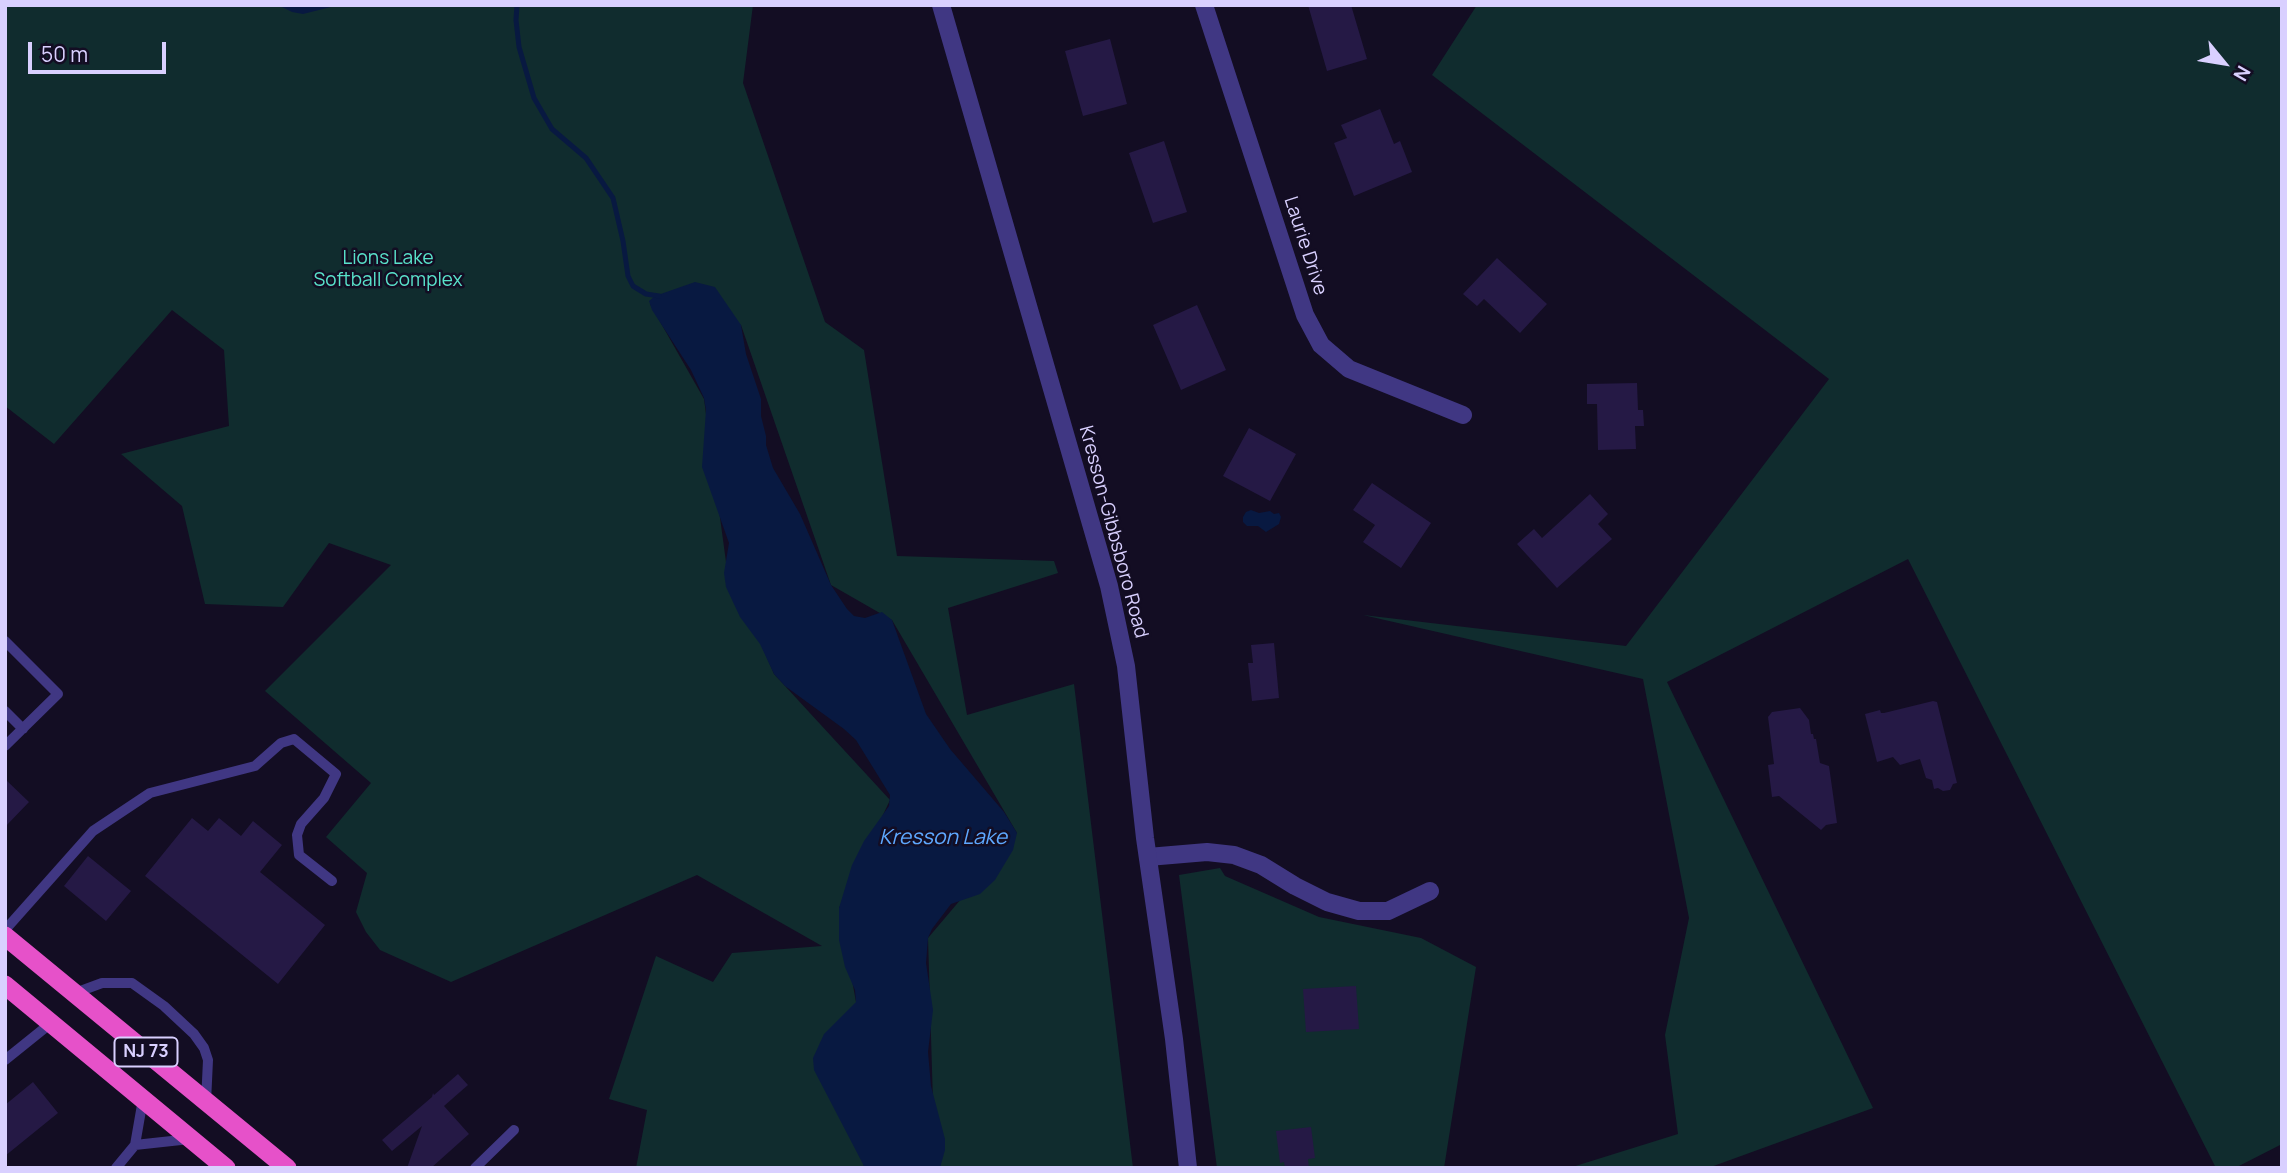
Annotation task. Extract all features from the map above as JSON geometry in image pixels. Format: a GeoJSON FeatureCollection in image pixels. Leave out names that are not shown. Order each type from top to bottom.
{"type":"FeatureCollection","features":[{"type":"Feature","properties":{"kind":"highway","name":"NJ 73"},"geometry":{"type":"LineString","coordinates":[[5,933],[287,1168]]}},
{"type":"Feature","properties":{"kind":"highway","name":"NJ 73"},"geometry":{"type":"LineString","coordinates":[[5,985],[226,1168]]}},
{"type":"Feature","properties":{"kind":"street","name":"Kresson-Gibbsboro Road"},"geometry":{"type":"LineString","coordinates":[[941,5],[1109,586],[1126,666],[1188,1168]]}},
{"type":"Feature","properties":{"kind":"street","name":"Laurie Drive"},"geometry":{"type":"LineString","coordinates":[[1204,5],[1305,315],[1321,345],[1349,369],[1463,415]]}},
{"type":"Feature","properties":{"kind":"street"},"geometry":{"type":"LineString","coordinates":[[1148,857],[1207,852],[1234,855],[1261,865],[1327,902],[1359,911],[1388,911],[1430,891]]}},
{"type":"Feature","properties":{"kind":"lane"},"geometry":{"type":"LineString","coordinates":[[5,641],[58,694],[5,746]]}},
{"type":"Feature","properties":{"kind":"lane"},"geometry":{"type":"LineString","coordinates":[[5,711],[23,729]]}},
{"type":"Feature","properties":{"kind":"lane"},"geometry":{"type":"LineString","coordinates":[[5,933],[93,831],[104,823],[150,793],[254,766],[281,743],[294,739],[336,774],[324,797],[301,824],[297,835],[299,855],[332,881]]}},
{"type":"Feature","properties":{"kind":"lane"},"geometry":{"type":"LineString","coordinates":[[75,993],[102,983],[132,983],[170,1011],[194,1034],[204,1048],[208,1060],[206,1102]]}},
{"type":"Feature","properties":{"kind":"lane"},"geometry":{"type":"LineString","coordinates":[[5,1060],[51,1023]]}},
{"type":"Feature","properties":{"kind":"lane"},"geometry":{"type":"LineString","coordinates":[[116,1168],[135,1145],[143,1099]]}},
{"type":"Feature","properties":{"kind":"lane"},"geometry":{"type":"LineString","coordinates":[[475,1168],[514,1130]]}},
{"type":"Feature","properties":{"kind":"lane"},"geometry":{"type":"LineString","coordinates":[[135,1145],[192,1139]]}},
{"type":"Feature","properties":{"kind":"green space","name":"Lions Lake Softball Complex"},"geometry":{"type":"Polygon","coordinates":[[[5,5],[753,5],[743,83],[825,322],[864,350],[897,556],[1054,561],[1058,573],[948,608],[967,715],[1074,684],[1133,1168],[935,1168],[928,938],[1017,833],[892,620],[831,585],[741,325],[650,304],[704,399],[726,562],[774,674],[890,800],[839,908],[856,1002],[864,1168],[636,1168],[647,1110],[609,1099],[656,956],[713,982],[732,953],[822,946],[697,875],[451,982],[380,950],[366,932],[356,912],[367,873],[326,837],[371,783],[265,691],[391,565],[329,543],[283,607],[205,604],[182,506],[121,454],[229,426],[224,350],[172,310],[54,444],[5,406],[5,5]]]}},
{"type":"Feature","properties":{"kind":"green space"},"geometry":{"type":"Polygon","coordinates":[[[1477,5],[2282,5],[2282,1144],[2235,1168],[2216,1168],[1908,559],[1667,682],[1873,1108],[1708,1168],[1569,1168],[1678,1134],[1665,1035],[1689,918],[1643,679],[1363,615],[1626,646],[1829,379],[1432,75],[1477,5]]]}},
{"type":"Feature","properties":{"kind":"green space"},"geometry":{"type":"Polygon","coordinates":[[[1220,868],[1225,876],[1319,917],[1421,938],[1476,967],[1444,1168],[1217,1168],[1179,875],[1220,868]]]}},
{"type":"Feature","properties":{"kind":"water"},"geometry":{"type":"Polygon","coordinates":[[[278,5],[339,5],[303,14],[278,5]]]}},
{"type":"Feature","properties":{"kind":"water","name":"Kresson Lake"},"geometry":{"type":"Polygon","coordinates":[[[695,282],[715,287],[741,325],[746,354],[761,399],[766,445],[773,468],[800,514],[831,585],[854,616],[865,618],[882,612],[892,620],[926,714],[950,749],[1004,812],[1017,833],[1013,850],[995,880],[980,894],[951,904],[928,938],[926,963],[933,1010],[928,1052],[931,1086],[945,1139],[940,1168],[865,1168],[814,1070],[813,1058],[824,1034],[856,1002],[855,990],[845,967],[839,940],[839,908],[852,865],[864,841],[889,806],[890,795],[856,740],[785,686],[774,674],[760,644],[740,617],[726,587],[724,573],[729,543],[702,467],[706,410],[704,398],[691,370],[652,310],[649,301],[655,296],[695,282]]]}},
{"type":"Feature","properties":{"kind":"water"},"geometry":{"type":"Polygon","coordinates":[[[1251,510],[1259,513],[1279,513],[1279,524],[1266,532],[1258,526],[1247,526],[1243,517],[1251,510]]]}},
{"type":"Feature","properties":{"kind":"building"},"geometry":{"type":"Polygon","coordinates":[[[1308,5],[1351,5],[1367,59],[1327,71],[1308,5]]]}},
{"type":"Feature","properties":{"kind":"building"},"geometry":{"type":"Polygon","coordinates":[[[1110,39],[1127,104],[1083,116],[1065,51],[1110,39]]]}},
{"type":"Feature","properties":{"kind":"building"},"geometry":{"type":"Polygon","coordinates":[[[1380,109],[1394,144],[1400,141],[1412,172],[1354,196],[1334,143],[1347,138],[1341,125],[1380,109]]]}},
{"type":"Feature","properties":{"kind":"building"},"geometry":{"type":"Polygon","coordinates":[[[1164,141],[1187,212],[1153,223],[1129,153],[1164,141]]]}},
{"type":"Feature","properties":{"kind":"building"},"geometry":{"type":"Polygon","coordinates":[[[1497,258],[1547,304],[1520,333],[1484,299],[1477,306],[1463,294],[1497,258]]]}},
{"type":"Feature","properties":{"kind":"building"},"geometry":{"type":"Polygon","coordinates":[[[1197,305],[1226,370],[1181,390],[1153,325],[1197,305]]]}},
{"type":"Feature","properties":{"kind":"building"},"geometry":{"type":"Polygon","coordinates":[[[1637,383],[1638,410],[1643,410],[1644,426],[1635,426],[1636,449],[1598,450],[1597,404],[1587,404],[1587,384],[1637,383]]]}},
{"type":"Feature","properties":{"kind":"building"},"geometry":{"type":"Polygon","coordinates":[[[1249,428],[1296,454],[1270,501],[1223,476],[1249,428]]]}},
{"type":"Feature","properties":{"kind":"building"},"geometry":{"type":"Polygon","coordinates":[[[1372,483],[1431,523],[1401,568],[1363,542],[1375,525],[1353,510],[1372,483]]]}},
{"type":"Feature","properties":{"kind":"building"},"geometry":{"type":"Polygon","coordinates":[[[1590,494],[1608,514],[1598,524],[1612,539],[1557,588],[1517,544],[1534,529],[1542,538],[1590,494]]]}},
{"type":"Feature","properties":{"kind":"building"},"geometry":{"type":"Polygon","coordinates":[[[1274,643],[1279,698],[1252,701],[1248,663],[1253,663],[1251,645],[1274,643]]]}},
{"type":"Feature","properties":{"kind":"building"},"geometry":{"type":"Polygon","coordinates":[[[1937,702],[1957,783],[1953,784],[1950,790],[1934,789],[1932,780],[1926,778],[1920,759],[1900,765],[1893,757],[1877,762],[1865,714],[1880,710],[1884,713],[1937,702]]]}},
{"type":"Feature","properties":{"kind":"building"},"geometry":{"type":"Polygon","coordinates":[[[1800,708],[1809,720],[1811,734],[1816,739],[1820,763],[1829,766],[1837,823],[1826,825],[1821,830],[1779,796],[1772,797],[1768,765],[1774,764],[1768,717],[1772,712],[1800,708]]]}},
{"type":"Feature","properties":{"kind":"building"},"geometry":{"type":"Polygon","coordinates":[[[5,779],[29,802],[5,827],[5,779]]]}},
{"type":"Feature","properties":{"kind":"building"},"geometry":{"type":"Polygon","coordinates":[[[192,818],[208,831],[219,818],[241,836],[253,821],[282,845],[260,872],[325,925],[278,984],[145,876],[192,818]]]}},
{"type":"Feature","properties":{"kind":"building"},"geometry":{"type":"Polygon","coordinates":[[[88,856],[131,891],[106,921],[64,886],[88,856]]]}},
{"type":"Feature","properties":{"kind":"building"},"geometry":{"type":"Polygon","coordinates":[[[1356,986],[1359,1029],[1306,1032],[1303,989],[1356,986]]]}},
{"type":"Feature","properties":{"kind":"building"},"geometry":{"type":"Polygon","coordinates":[[[458,1074],[468,1085],[444,1106],[469,1134],[431,1168],[407,1168],[422,1126],[392,1151],[382,1140],[458,1074]]]}},
{"type":"Feature","properties":{"kind":"building"},"geometry":{"type":"Polygon","coordinates":[[[33,1082],[58,1113],[5,1156],[5,1105],[33,1082]]]}},
{"type":"Feature","properties":{"kind":"building"},"geometry":{"type":"Polygon","coordinates":[[[1311,1127],[1315,1158],[1308,1159],[1309,1168],[1285,1168],[1284,1162],[1280,1163],[1276,1131],[1311,1127]]]}},
{"type":"Feature","properties":{"kind":"waterway"},"geometry":{"type":"LineString","coordinates":[[517,5],[519,47],[534,98],[552,129],[586,158],[613,198],[628,276],[633,286],[646,294],[659,296]]}}]}
